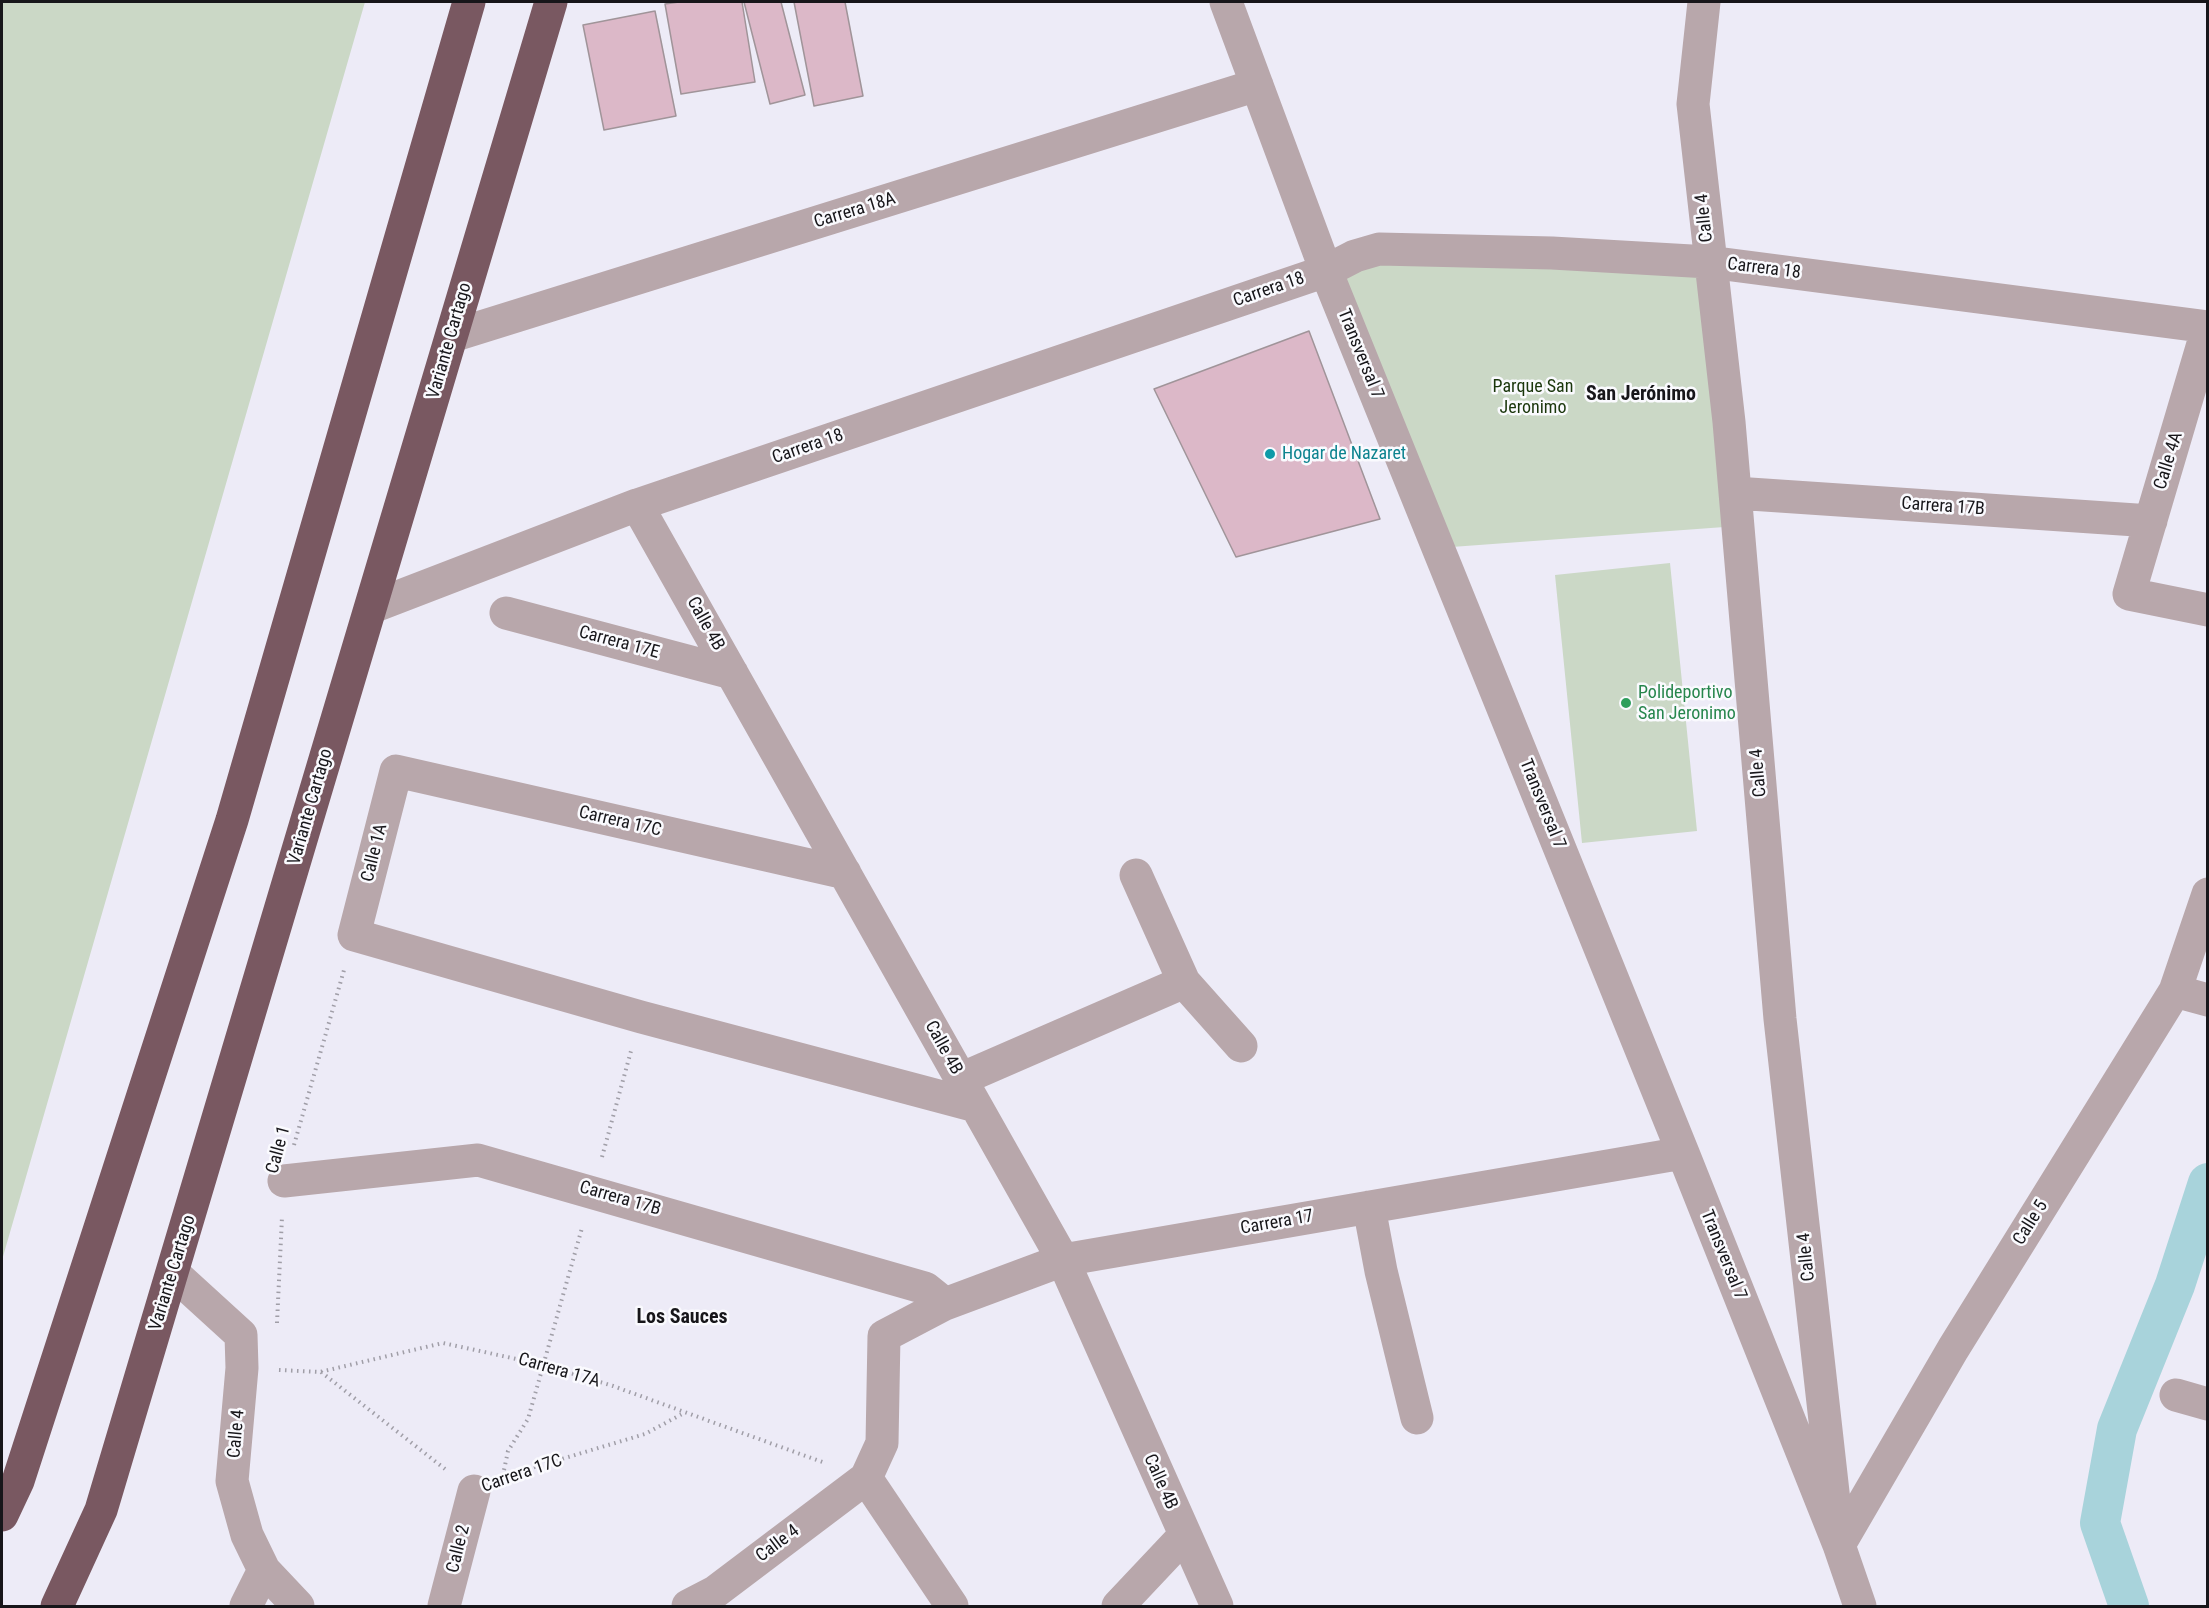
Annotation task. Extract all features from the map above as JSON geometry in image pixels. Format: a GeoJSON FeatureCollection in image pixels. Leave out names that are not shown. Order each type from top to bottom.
{"type":"FeatureCollection","features":[{"type":"Feature","properties":{"kind":"highway"},"geometry":{"type":"LineString","coordinates":[[2,1515],[18,1481],[232,820],[469,2]]}},
{"type":"Feature","properties":{"kind":"highway","name":"Variante Cartago"},"geometry":{"type":"LineString","coordinates":[[57,1606],[101,1510],[551,2]]}},
{"type":"Feature","properties":{"kind":"street","name":"Transversal 7"},"geometry":{"type":"LineString","coordinates":[[1226,2],[1326,271],[1683,1153],[1839,1545],[1860,1606]]}},
{"type":"Feature","properties":{"kind":"street","name":"Calle 4"},"geometry":{"type":"LineString","coordinates":[[1704,2],[1693,104],[1709,262],[1729,422],[1780,1019],[1839,1545]]}},
{"type":"Feature","properties":{"kind":"street","name":"Carrera 18A"},"geometry":{"type":"LineString","coordinates":[[452,336],[1257,86]]}},
{"type":"Feature","properties":{"kind":"street","name":"Carrera 18"},"geometry":{"type":"LineString","coordinates":[[372,607],[637,505],[1326,271],[1355,256],[1380,249],[1552,253],[1709,262],[2208,327]]}},
{"type":"Feature","properties":{"kind":"street","name":"Calle 4A"},"geometry":{"type":"LineString","coordinates":[[2208,327],[2129,594],[2208,610]]}},
{"type":"Feature","properties":{"kind":"street","name":"Carrera 17B"},"geometry":{"type":"LineString","coordinates":[[1735,493],[2151,521]]}},
{"type":"Feature","properties":{"kind":"street","name":"Calle 4B"},"geometry":{"type":"LineString","coordinates":[[637,505],[1063,1260],[1217,1606]]}},
{"type":"Feature","properties":{"kind":"street","name":"Carrera 17E"},"geometry":{"type":"LineString","coordinates":[[506,613],[732,673]]}},
{"type":"Feature","properties":{"kind":"street","name":"Carrera 17C"},"geometry":{"type":"LineString","coordinates":[[396,771],[845,873]]}},
{"type":"Feature","properties":{"kind":"street","name":"Calle 1A"},"geometry":{"type":"LineString","coordinates":[[354,935],[396,771]]}},
{"type":"Feature","properties":{"kind":"street"},"geometry":{"type":"LineString","coordinates":[[1136,875],[1184,982],[1241,1046]]}},
{"type":"Feature","properties":{"kind":"street","name":"Calle 5"},"geometry":{"type":"LineString","coordinates":[[1839,1545],[1953,1349],[2175,991],[2208,894]]}},
{"type":"Feature","properties":{"kind":"street"},"geometry":{"type":"LineString","coordinates":[[354,935],[641,1017],[968,1092],[1184,982]]}},
{"type":"Feature","properties":{"kind":"street"},"geometry":{"type":"LineString","coordinates":[[2175,991],[2208,1000]]}},
{"type":"Feature","properties":{"kind":"street","name":"Carrera 17"},"geometry":{"type":"LineString","coordinates":[[884,1336],[945,1304],[1063,1260],[1683,1153]]}},
{"type":"Feature","properties":{"kind":"street","name":"Carrera 17B"},"geometry":{"type":"LineString","coordinates":[[284,1181],[478,1160],[925,1288],[945,1304]]}},
{"type":"Feature","properties":{"kind":"street"},"geometry":{"type":"LineString","coordinates":[[1369,1207],[1381,1271],[1417,1418]]}},
{"type":"Feature","properties":{"kind":"street","name":"Calle 4"},"geometry":{"type":"LineString","coordinates":[[173,1273],[241,1335],[242,1368],[232,1481],[247,1535],[264,1570],[298,1606]]}},
{"type":"Feature","properties":{"kind":"street","name":"Calle 4"},"geometry":{"type":"LineString","coordinates":[[710,1602],[866,1478],[882,1443],[884,1336]]}},
{"type":"Feature","properties":{"kind":"street"},"geometry":{"type":"LineString","coordinates":[[2176,1395],[2208,1404]]}},
{"type":"Feature","properties":{"kind":"street"},"geometry":{"type":"LineString","coordinates":[[866,1478],[952,1606]]}},
{"type":"Feature","properties":{"kind":"street","name":"Calle 2"},"geometry":{"type":"LineString","coordinates":[[444,1606],[474,1491]]}},
{"type":"Feature","properties":{"kind":"street"},"geometry":{"type":"LineString","coordinates":[[1118,1606],[1184,1536]]}},
{"type":"Feature","properties":{"kind":"street"},"geometry":{"type":"LineString","coordinates":[[246,1606],[264,1570]]}},
{"type":"Feature","properties":{"kind":"path","name":"Calle 1"},"geometry":{"type":"LineString","coordinates":[[276,1326],[284,1181],[354,935]]}},
{"type":"Feature","properties":{"kind":"path","name":"Carrera 17A"},"geometry":{"type":"LineString","coordinates":[[242,1368],[320,1372],[443,1343],[544,1365],[866,1478]]}},
{"type":"Feature","properties":{"kind":"path","name":"Carrera 17C"},"geometry":{"type":"LineString","coordinates":[[544,1365],[528,1419],[508,1451],[503,1477],[645,1434],[685,1413]]}},
{"type":"Feature","properties":{"kind":"path","name":"Carrera 17C"},"geometry":{"type":"LineString","coordinates":[[320,1372],[474,1491]]}},
{"type":"Feature","properties":{"kind":"green space"},"geometry":{"type":"Polygon","coordinates":[[[2,2],[365,2],[2,1260],[2,2]]]}},
{"type":"Feature","properties":{"kind":"green space","name":"Parque San Jeronimo"},"geometry":{"type":"Polygon","coordinates":[[[1388,249],[1709,262],[1738,526],[1438,548],[1326,271],[1388,249]]]}},
{"type":"Feature","properties":{"kind":"green space","name":"Polideportivo San Jeronimo"},"geometry":{"type":"Polygon","coordinates":[[[1670,563],[1697,831],[1582,843],[1555,575],[1670,563]]]}},
{"type":"Feature","properties":{"kind":"building"},"geometry":{"type":"Polygon","coordinates":[[[742,2],[755,82],[681,94],[665,4],[742,2]]]}},
{"type":"Feature","properties":{"kind":"building"},"geometry":{"type":"Polygon","coordinates":[[[744,2],[781,2],[805,95],[770,104],[744,2]]]}},
{"type":"Feature","properties":{"kind":"building"},"geometry":{"type":"Polygon","coordinates":[[[794,2],[845,2],[863,96],[814,106],[794,2]]]}},
{"type":"Feature","properties":{"kind":"building"},"geometry":{"type":"Polygon","coordinates":[[[655,11],[676,116],[604,130],[583,25],[655,11]]]}},
{"type":"Feature","properties":{"kind":"building","name":"Hogar de Nazaret"},"geometry":{"type":"Polygon","coordinates":[[[1309,331],[1380,519],[1236,557],[1154,389],[1309,331]]]}},
{"type":"Feature","properties":{"kind":"waterway"},"geometry":{"type":"LineString","coordinates":[[2129,1606],[2100,1523],[2117,1429],[2175,1285],[2208,1183]]}},
{"type":"Feature","properties":{"kind":"place","name":"Hogar de Nazaret"},"geometry":{"type":"Point","coordinates":[1270,454]}},
{"type":"Feature","properties":{"kind":"place","name":"Polideportivo San Jeronimo"},"geometry":{"type":"Point","coordinates":[1626,703]}},
{"type":"Feature","properties":{"kind":"district","name":"San Jerónimo"},"geometry":{"type":"Point","coordinates":[1641,395]}},
{"type":"Feature","properties":{"kind":"district","name":"Los Sauces"},"geometry":{"type":"Point","coordinates":[682,1318]}}]}
